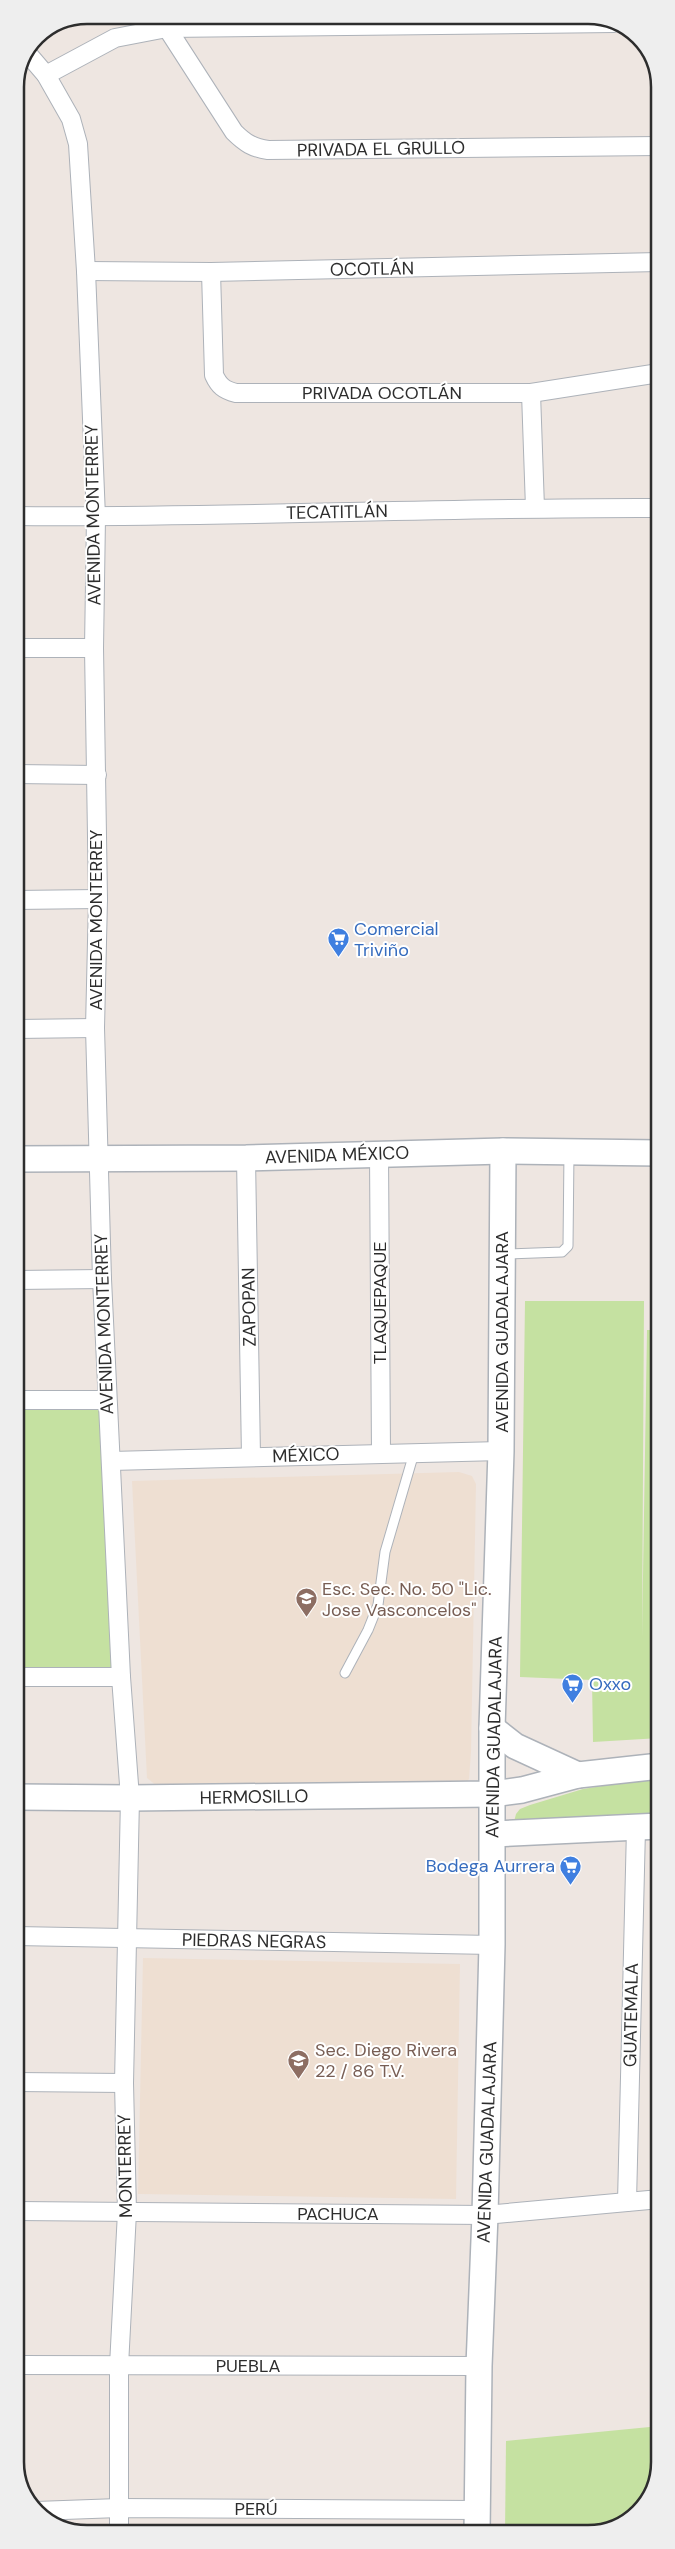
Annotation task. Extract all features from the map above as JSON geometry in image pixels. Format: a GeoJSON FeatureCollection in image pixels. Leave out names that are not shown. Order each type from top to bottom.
{"type":"FeatureCollection","features":[{"type":"Feature","properties":{"kind":"main road","name":"AVENIDA MÉXICO"},"geometry":{"type":"LineString","coordinates":[[24,1159],[246,1158],[503,1151],[651,1153]]}},
{"type":"Feature","properties":{"kind":"main road","name":"AVENIDA GUADALAJARA"},"geometry":{"type":"LineString","coordinates":[[477,2521],[479,2366],[486,2215],[492,1945],[492,1728],[501,1451],[503,1151]]}},
{"type":"Feature","properties":{"kind":"main road"},"geometry":{"type":"LineString","coordinates":[[449,1152],[478,1163],[486,1170],[498,1198],[502,1214]]}},
{"type":"Feature","properties":{"kind":"main road"},"geometry":{"type":"LineString","coordinates":[[492,1728],[515,1746],[578,1776]]}},
{"type":"Feature","properties":{"kind":"main road","name":"HERMOSILLO"},"geometry":{"type":"LineString","coordinates":[[24,1797],[130,1798],[492,1794],[522,1790],[578,1776],[651,1767]]}},
{"type":"Feature","properties":{"kind":"main road"},"geometry":{"type":"LineString","coordinates":[[492,1834],[648,1827]]}},
{"type":"Feature","properties":{"kind":"street"},"geometry":{"type":"LineString","coordinates":[[46,75],[115,38],[167,28],[525,24]]}},
{"type":"Feature","properties":{"kind":"street","name":"PRIVADA EL GRULLO"},"geometry":{"type":"LineString","coordinates":[[167,28],[234,132],[246,144],[256,148],[268,150],[651,146]]}},
{"type":"Feature","properties":{"kind":"street","name":"AVENIDA MONTERREY"},"geometry":{"type":"LineString","coordinates":[[31,58],[46,75],[71,119],[76,137],[86,271],[96,516],[94,648],[98,899],[96,1028],[102,1279],[121,1677],[130,1798]]}},
{"type":"Feature","properties":{"kind":"street","name":"OCOTLÁN"},"geometry":{"type":"LineString","coordinates":[[86,271],[211,272],[651,262]]}},
{"type":"Feature","properties":{"kind":"street","name":"PRIVADA OCOTLÁN"},"geometry":{"type":"LineString","coordinates":[[211,272],[214,375],[219,385],[225,390],[236,394],[531,393],[651,374]]}},
{"type":"Feature","properties":{"kind":"street"},"geometry":{"type":"LineString","coordinates":[[531,393],[535,508]]}},
{"type":"Feature","properties":{"kind":"street","name":"TECATITLÁN"},"geometry":{"type":"LineString","coordinates":[[24,516],[651,508]]}},
{"type":"Feature","properties":{"kind":"street"},"geometry":{"type":"LineString","coordinates":[[24,648],[94,648]]}},
{"type":"Feature","properties":{"kind":"street"},"geometry":{"type":"LineString","coordinates":[[24,774],[97,774]]}},
{"type":"Feature","properties":{"kind":"street"},"geometry":{"type":"LineString","coordinates":[[24,900],[98,899]]}},
{"type":"Feature","properties":{"kind":"street"},"geometry":{"type":"LineString","coordinates":[[24,1028],[96,1028]]}},
{"type":"Feature","properties":{"kind":"street","name":"TLAQUEPAQUE"},"geometry":{"type":"LineString","coordinates":[[380,1154],[381,1453]]}},
{"type":"Feature","properties":{"kind":"street","name":"ZAPOPAN"},"geometry":{"type":"LineString","coordinates":[[246,1158],[251,1457]]}},
{"type":"Feature","properties":{"kind":"street"},"geometry":{"type":"LineString","coordinates":[[24,1280],[102,1279]]}},
{"type":"Feature","properties":{"kind":"street"},"geometry":{"type":"LineString","coordinates":[[24,1400],[107,1400]]}},
{"type":"Feature","properties":{"kind":"street","name":"MÉXICO"},"geometry":{"type":"LineString","coordinates":[[111,1461],[501,1451]]}},
{"type":"Feature","properties":{"kind":"street"},"geometry":{"type":"LineString","coordinates":[[24,1677],[121,1677]]}},
{"type":"Feature","properties":{"kind":"street","name":"MONTERREY"},"geometry":{"type":"LineString","coordinates":[[119,2525],[119,2366],[127,2212],[124,2084],[130,1798]]}},
{"type":"Feature","properties":{"kind":"street","name":"GUATEMALA"},"geometry":{"type":"LineString","coordinates":[[626,2202],[648,1827]]}},
{"type":"Feature","properties":{"kind":"street","name":"PIEDRAS NEGRAS"},"geometry":{"type":"LineString","coordinates":[[24,1936],[492,1945]]}},
{"type":"Feature","properties":{"kind":"street"},"geometry":{"type":"LineString","coordinates":[[24,2082],[124,2084]]}},
{"type":"Feature","properties":{"kind":"street","name":"PACHUCA"},"geometry":{"type":"LineString","coordinates":[[24,2211],[486,2215],[651,2200]]}},
{"type":"Feature","properties":{"kind":"street","name":"PUEBLA"},"geometry":{"type":"LineString","coordinates":[[24,2365],[479,2366]]}},
{"type":"Feature","properties":{"kind":"street","name":"PERÚ"},"geometry":{"type":"LineString","coordinates":[[45,2510],[120,2508],[477,2521]]}},
{"type":"Feature","properties":{"kind":"lane"},"geometry":{"type":"LineString","coordinates":[[502,1254],[562,1252],[568,1246],[569,1152]]}},
{"type":"Feature","properties":{"kind":"lane"},"geometry":{"type":"LineString","coordinates":[[345,1673],[368,1630],[378,1605],[385,1552],[414,1453]]}},
{"type":"Feature","properties":{"kind":"shaded area","name":"Esc. Sec. No. 50 \"Lic. Jose Vasconcelos\""},"geometry":{"type":"Polygon","coordinates":[[[459,1472],[472,1476],[476,1484],[471,1752],[469,1779],[463,1787],[157,1786],[147,1778],[132,1481],[459,1472]]]}},
{"type":"Feature","properties":{"kind":"shaded area","name":"Sec. Diego Rivera 22 / 86 T.V."},"geometry":{"type":"Polygon","coordinates":[[[143,1958],[460,1964],[456,2199],[138,2194],[143,1958]]]}},
{"type":"Feature","properties":{"kind":"green space"},"geometry":{"type":"Polygon","coordinates":[[[525,1301],[644,1301],[642,1638],[647,1330],[651,1330],[651,1739],[593,1742],[592,1680],[520,1677],[525,1301]]]}},
{"type":"Feature","properties":{"kind":"green space"},"geometry":{"type":"Polygon","coordinates":[[[102,1408],[113,1674],[24,1672],[24,1409],[102,1408]]]}},
{"type":"Feature","properties":{"kind":"green space"},"geometry":{"type":"Polygon","coordinates":[[[651,1778],[651,1825],[514,1822],[516,1814],[520,1809],[583,1789],[651,1778]]]}},
{"type":"Feature","properties":{"kind":"green space"},"geometry":{"type":"Polygon","coordinates":[[[651,2427],[651,2471],[648,2483],[638,2501],[630,2510],[620,2517],[601,2524],[505,2525],[506,2441],[651,2427]]]}},
{"type":"Feature","properties":{"kind":"place","name":"Comercial Triviño"},"geometry":{"type":"Point","coordinates":[338,958]}},
{"type":"Feature","properties":{"kind":"place","name":"Esc. Sec. No. 50 \"Lic. Jose Vasconcelos\""},"geometry":{"type":"Point","coordinates":[306,1618]}},
{"type":"Feature","properties":{"kind":"place","name":"Oxxo"},"geometry":{"type":"Point","coordinates":[573,1703]}},
{"type":"Feature","properties":{"kind":"place","name":"Bodega Aurrera"},"geometry":{"type":"Point","coordinates":[571,1885]}},
{"type":"Feature","properties":{"kind":"place","name":"Sec. Diego Rivera 22 / 86 T.V."},"geometry":{"type":"Point","coordinates":[299,2079]}}]}
